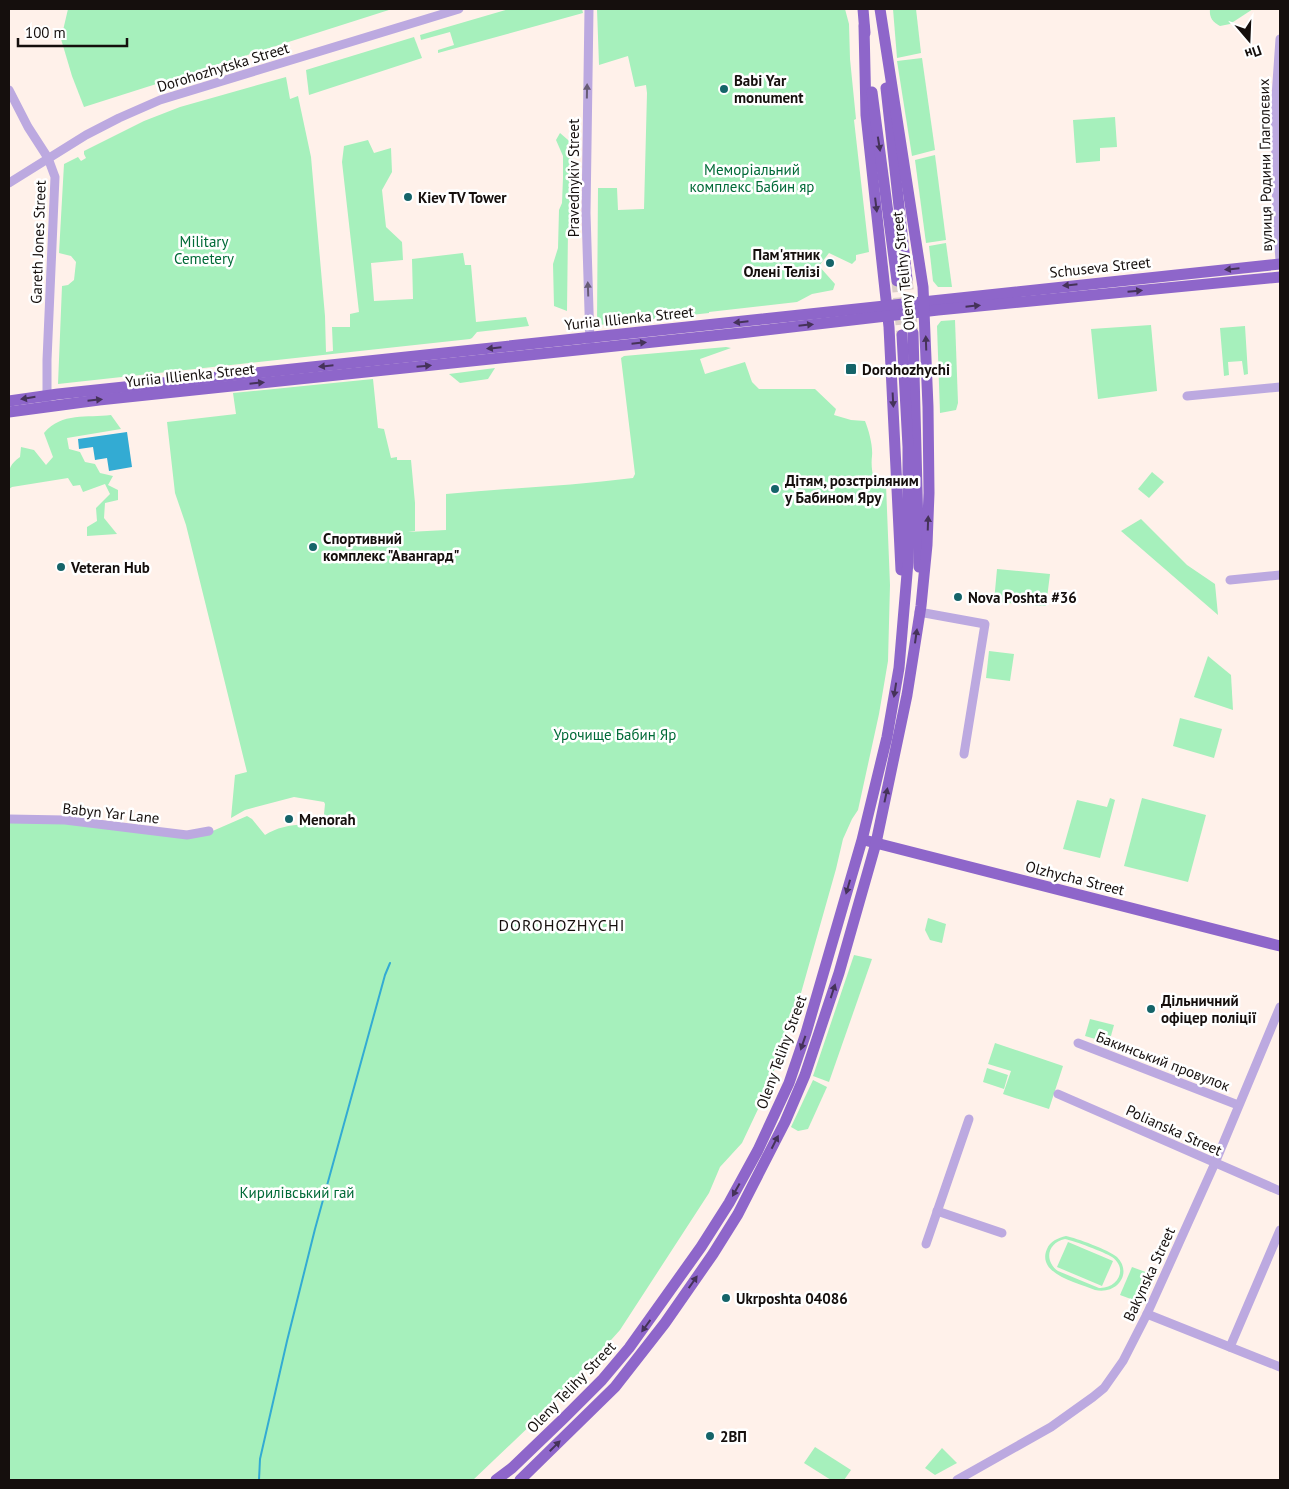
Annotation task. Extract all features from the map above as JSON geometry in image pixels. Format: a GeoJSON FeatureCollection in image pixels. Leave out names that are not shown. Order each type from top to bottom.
{"type":"FeatureCollection","features":[{"type":"Feature","properties":{"kind":"main road","name":"Oleny Telihy Street"},"geometry":{"type":"LineString","coordinates":[[863,9],[866,115],[888,311],[898,535],[904,606]]}},
{"type":"Feature","properties":{"kind":"main road","name":"Oleny Telihy Street"},"geometry":{"type":"LineString","coordinates":[[520,1480],[615,1387],[665,1323],[738,1214],[786,1122],[806,1075],[841,965],[876,843],[907,695],[920,609],[927,545],[929,492],[924,307],[904,159],[880,9]]}},
{"type":"Feature","properties":{"kind":"main road","name":"Oleny Telihy Street"},"geometry":{"type":"LineString","coordinates":[[864,26],[902,280],[882,24]]}},
{"type":"Feature","properties":{"kind":"main road","name":"Schuseva Street"},"geometry":{"type":"LineString","coordinates":[[924,307],[1280,264]]}},
{"type":"Feature","properties":{"kind":"main road","name":"Schuseva Street"},"geometry":{"type":"LineString","coordinates":[[924,307],[1280,277]]}},
{"type":"Feature","properties":{"kind":"main road","name":"Yuriia Illienka Street"},"geometry":{"type":"LineString","coordinates":[[9,401],[47,401],[924,307]]}},
{"type":"Feature","properties":{"kind":"main road","name":"Oleny Telihy Street"},"geometry":{"type":"LineString","coordinates":[[496,1480],[512,1468],[564,1418],[602,1380],[629,1348],[701,1248],[729,1202],[758,1150],[789,1083],[806,1033],[862,840],[887,738],[893,703],[902,643],[908,562],[908,334],[920,609]]}},
{"type":"Feature","properties":{"kind":"main road","name":"Yuriia Illienka Street"},"geometry":{"type":"LineString","coordinates":[[9,412],[47,401]]}},
{"type":"Feature","properties":{"kind":"main road","name":"Olzhycha Street"},"geometry":{"type":"LineString","coordinates":[[862,840],[1280,946]]}},
{"type":"Feature","properties":{"kind":"street","name":"Dorohozhytska Street"},"geometry":{"type":"LineString","coordinates":[[9,183],[111,122],[160,100],[459,9]]}},
{"type":"Feature","properties":{"kind":"street","name":"Pravednykiv Street"},"geometry":{"type":"LineString","coordinates":[[588,9],[586,213],[590,343]]}},
{"type":"Feature","properties":{"kind":"street","name":"вулиця Родини Глаголєвих"},"geometry":{"type":"LineString","coordinates":[[1280,39],[1275,111],[1276,221],[1280,260]]}},
{"type":"Feature","properties":{"kind":"street","name":"Gareth Jones Street"},"geometry":{"type":"LineString","coordinates":[[9,90],[28,127],[48,158],[55,177],[47,401]]}},
{"type":"Feature","properties":{"kind":"street"},"geometry":{"type":"LineString","coordinates":[[1187,396],[1280,387]]}},
{"type":"Feature","properties":{"kind":"street"},"geometry":{"type":"LineString","coordinates":[[1230,580],[1280,575]]}},
{"type":"Feature","properties":{"kind":"street"},"geometry":{"type":"LineString","coordinates":[[920,609],[985,624],[964,754]]}},
{"type":"Feature","properties":{"kind":"street","name":"Babyn Yar Lane"},"geometry":{"type":"LineString","coordinates":[[9,819],[64,820],[187,835],[209,832]]}},
{"type":"Feature","properties":{"kind":"street","name":"Bakynska Street"},"geometry":{"type":"LineString","coordinates":[[956,1480],[1051,1427],[1104,1388],[1123,1361],[1147,1314],[1215,1163],[1238,1105],[1276,1026],[1280,1006]]}},
{"type":"Feature","properties":{"kind":"street","name":"Бакинський провулок"},"geometry":{"type":"LineString","coordinates":[[1078,1043],[1238,1105]]}},
{"type":"Feature","properties":{"kind":"street","name":"Polianska Street"},"geometry":{"type":"LineString","coordinates":[[1058,1094],[1280,1190]]}},
{"type":"Feature","properties":{"kind":"street"},"geometry":{"type":"LineString","coordinates":[[926,1244],[969,1120]]}},
{"type":"Feature","properties":{"kind":"street"},"geometry":{"type":"LineString","coordinates":[[937,1211],[1002,1233]]}},
{"type":"Feature","properties":{"kind":"street"},"geometry":{"type":"LineString","coordinates":[[1230,1347],[1280,1230]]}},
{"type":"Feature","properties":{"kind":"street"},"geometry":{"type":"LineString","coordinates":[[1147,1314],[1280,1367]]}},
{"type":"Feature","properties":{"kind":"green space"},"geometry":{"type":"Polygon","coordinates":[[[68,9],[392,9],[84,107],[61,39],[68,9]]]}},
{"type":"Feature","properties":{"kind":"green space"},"geometry":{"type":"Polygon","coordinates":[[[509,9],[582,9],[583,13],[438,53],[438,50],[454,45],[450,32],[421,40],[420,35],[509,9]]]}},
{"type":"Feature","properties":{"kind":"green space","name":"Меморіальний комплекс Бабин яр"},"geometry":{"type":"Polygon","coordinates":[[[597,9],[845,9],[849,24],[850,59],[856,119],[854,120],[869,252],[856,255],[856,260],[852,264],[829,253],[819,266],[835,284],[833,290],[812,294],[797,302],[599,325],[597,323],[598,188],[617,188],[618,210],[644,209],[647,93],[646,85],[635,87],[628,56],[599,65],[597,9]]]}},
{"type":"Feature","properties":{"kind":"green space"},"geometry":{"type":"Polygon","coordinates":[[[893,9],[916,9],[921,53],[897,58],[893,9]]]}},
{"type":"Feature","properties":{"kind":"green space"},"geometry":{"type":"Polygon","coordinates":[[[1210,9],[1253,9],[1230,24],[1220,26],[1212,19],[1210,9]]]}},
{"type":"Feature","properties":{"kind":"green space"},"geometry":{"type":"Polygon","coordinates":[[[414,37],[422,58],[309,95],[306,70],[414,37]]]}},
{"type":"Feature","properties":{"kind":"green space"},"geometry":{"type":"Polygon","coordinates":[[[922,58],[935,150],[912,156],[897,61],[922,58]]]}},
{"type":"Feature","properties":{"kind":"green space","name":"Military Cemetery"},"geometry":{"type":"Polygon","coordinates":[[[286,77],[290,99],[298,96],[311,157],[325,316],[326,352],[333,351],[332,327],[350,327],[350,314],[359,312],[342,162],[344,146],[368,140],[374,153],[391,148],[392,172],[382,190],[386,227],[402,242],[403,260],[371,263],[374,301],[413,299],[412,259],[463,253],[465,265],[471,265],[476,322],[526,317],[529,326],[477,332],[470,339],[58,384],[62,286],[68,285],[74,280],[76,262],[71,256],[59,253],[64,164],[78,157],[81,161],[86,158],[84,151],[144,121],[180,107],[286,77]]]}},
{"type":"Feature","properties":{"kind":"green space"},"geometry":{"type":"Polygon","coordinates":[[[1115,117],[1117,147],[1100,148],[1100,161],[1076,163],[1073,120],[1115,117]]]}},
{"type":"Feature","properties":{"kind":"green space"},"geometry":{"type":"Polygon","coordinates":[[[560,133],[575,146],[571,162],[570,181],[576,194],[576,224],[568,230],[567,311],[554,306],[553,264],[558,248],[559,210],[562,203],[563,178],[563,156],[556,140],[560,133]]]}},
{"type":"Feature","properties":{"kind":"green space"},"geometry":{"type":"Polygon","coordinates":[[[935,155],[946,240],[926,243],[915,160],[935,155]]]}},
{"type":"Feature","properties":{"kind":"green space"},"geometry":{"type":"Polygon","coordinates":[[[946,243],[952,287],[938,287],[933,281],[929,246],[946,243]]]}},
{"type":"Feature","properties":{"kind":"green space"},"geometry":{"type":"Polygon","coordinates":[[[955,320],[958,403],[956,410],[940,413],[937,326],[941,321],[955,320]]]}},
{"type":"Feature","properties":{"kind":"green space"},"geometry":{"type":"Polygon","coordinates":[[[1151,325],[1157,391],[1098,399],[1091,329],[1151,325]]]}},
{"type":"Feature","properties":{"kind":"green space"},"geometry":{"type":"Polygon","coordinates":[[[1245,326],[1248,374],[1244,375],[1242,361],[1228,362],[1229,375],[1224,376],[1220,328],[1245,326]]]}},
{"type":"Feature","properties":{"kind":"green space"},"geometry":{"type":"Polygon","coordinates":[[[731,348],[700,359],[705,374],[745,362],[752,382],[759,389],[815,389],[836,409],[834,415],[851,420],[865,421],[871,443],[874,480],[878,484],[886,485],[890,585],[888,661],[879,714],[858,810],[843,839],[801,993],[768,1088],[742,1143],[720,1167],[709,1193],[620,1330],[559,1398],[473,1480],[9,1480],[9,821],[64,822],[208,833],[247,816],[252,819],[265,835],[293,825],[315,825],[322,827],[323,824],[324,802],[294,797],[245,810],[231,818],[235,775],[247,772],[186,525],[175,493],[167,422],[236,414],[233,393],[373,379],[378,428],[384,429],[391,458],[397,457],[397,460],[411,460],[415,503],[415,531],[408,532],[446,530],[446,494],[633,478],[635,474],[621,358],[624,356],[731,348]]]}},
{"type":"Feature","properties":{"kind":"green space"},"geometry":{"type":"Polygon","coordinates":[[[495,368],[488,379],[460,383],[449,374],[495,368]]]}},
{"type":"Feature","properties":{"kind":"green space"},"geometry":{"type":"Polygon","coordinates":[[[111,415],[121,429],[67,438],[69,449],[80,452],[85,462],[95,464],[100,473],[113,476],[108,485],[118,490],[118,500],[105,503],[104,518],[117,534],[87,536],[87,527],[97,521],[96,508],[110,494],[105,484],[83,492],[80,485],[73,486],[68,478],[9,489],[10,467],[20,457],[21,447],[34,450],[46,465],[53,457],[44,433],[51,426],[75,417],[111,415]]]}},
{"type":"Feature","properties":{"kind":"green space"},"geometry":{"type":"Polygon","coordinates":[[[1152,472],[1164,482],[1149,498],[1138,489],[1152,472]]]}},
{"type":"Feature","properties":{"kind":"green space"},"geometry":{"type":"Polygon","coordinates":[[[1141,519],[1187,565],[1215,584],[1218,615],[1121,531],[1141,519]]]}},
{"type":"Feature","properties":{"kind":"green space"},"geometry":{"type":"Polygon","coordinates":[[[997,569],[1050,574],[1046,606],[994,602],[997,569]]]}},
{"type":"Feature","properties":{"kind":"green space"},"geometry":{"type":"Polygon","coordinates":[[[989,651],[1014,654],[1010,681],[986,678],[989,651]]]}},
{"type":"Feature","properties":{"kind":"green space"},"geometry":{"type":"Polygon","coordinates":[[[1208,656],[1231,675],[1233,710],[1194,697],[1208,656]]]}},
{"type":"Feature","properties":{"kind":"green space"},"geometry":{"type":"Polygon","coordinates":[[[1180,718],[1222,729],[1214,758],[1173,746],[1180,718]]]}},
{"type":"Feature","properties":{"kind":"green space"},"geometry":{"type":"Polygon","coordinates":[[[1110,798],[1115,800],[1100,858],[1063,849],[1077,800],[1107,807],[1110,798]]]}},
{"type":"Feature","properties":{"kind":"green space"},"geometry":{"type":"Polygon","coordinates":[[[1142,798],[1206,815],[1188,882],[1124,866],[1142,798]]]}},
{"type":"Feature","properties":{"kind":"green space"},"geometry":{"type":"Polygon","coordinates":[[[928,918],[946,924],[942,943],[930,940],[925,930],[928,918]]]}},
{"type":"Feature","properties":{"kind":"green space"},"geometry":{"type":"Polygon","coordinates":[[[854,955],[872,959],[829,1082],[813,1076],[854,955]]]}},
{"type":"Feature","properties":{"kind":"green space"},"geometry":{"type":"Polygon","coordinates":[[[1090,1019],[1114,1025],[1109,1043],[1085,1036],[1090,1019]]]}},
{"type":"Feature","properties":{"kind":"green space"},"geometry":{"type":"Polygon","coordinates":[[[995,1043],[1063,1066],[1049,1109],[1003,1094],[1011,1071],[988,1064],[995,1043]]]}},
{"type":"Feature","properties":{"kind":"green space"},"geometry":{"type":"Polygon","coordinates":[[[987,1068],[1008,1075],[1004,1089],[983,1082],[987,1068]]]}},
{"type":"Feature","properties":{"kind":"green space"},"geometry":{"type":"Polygon","coordinates":[[[813,1080],[827,1087],[808,1129],[798,1131],[791,1127],[813,1080]]]}},
{"type":"Feature","properties":{"kind":"green space"},"geometry":{"type":"Polygon","coordinates":[[[1066,1236],[1107,1251],[1117,1257],[1122,1263],[1123,1276],[1116,1286],[1103,1291],[1095,1290],[1069,1281],[1047,1265],[1045,1258],[1048,1246],[1057,1239],[1066,1236]],[[1070,1240],[1059,1241],[1051,1248],[1049,1258],[1058,1271],[1099,1288],[1116,1282],[1119,1277],[1120,1267],[1112,1257],[1070,1240]]]}},
{"type":"Feature","properties":{"kind":"green space"},"geometry":{"type":"Polygon","coordinates":[[[1068,1242],[1113,1261],[1102,1286],[1057,1267],[1068,1242]]]}},
{"type":"Feature","properties":{"kind":"green space"},"geometry":{"type":"Polygon","coordinates":[[[1132,1267],[1151,1274],[1139,1302],[1120,1295],[1132,1267]]]}},
{"type":"Feature","properties":{"kind":"green space"},"geometry":{"type":"Polygon","coordinates":[[[815,1447],[851,1470],[844,1480],[831,1480],[804,1463],[815,1447]]]}},
{"type":"Feature","properties":{"kind":"green space"},"geometry":{"type":"Polygon","coordinates":[[[942,1448],[957,1463],[935,1475],[925,1468],[942,1448]]]}},
{"type":"Feature","properties":{"kind":"water"},"geometry":{"type":"Polygon","coordinates":[[[127,432],[132,467],[109,471],[107,458],[95,460],[93,447],[79,449],[78,439],[127,432]]]}},
{"type":"Feature","properties":{"kind":"waterway"},"geometry":{"type":"LineString","coordinates":[[259,1480],[260,1459],[315,1229],[385,975],[390,963]]}},
{"type":"Feature","properties":{"kind":"tunnel"},"geometry":{"type":"LineString","coordinates":[[907,279],[913,333]]}},
{"type":"Feature","properties":{"kind":"tunnel"},"geometry":{"type":"LineString","coordinates":[[897,281],[902,335]]}},
{"type":"Feature","properties":{"kind":"place","name":"Babi Yar monument"},"geometry":{"type":"Point","coordinates":[724,89]}},
{"type":"Feature","properties":{"kind":"place","name":"Kiev TV Tower"},"geometry":{"type":"Point","coordinates":[408,197]}},
{"type":"Feature","properties":{"kind":"place","name":"Пам'ятник Олені Телізі"},"geometry":{"type":"Point","coordinates":[830,263]}},
{"type":"Feature","properties":{"kind":"place","name":"Dorohozhychi"},"geometry":{"type":"Point","coordinates":[851,369]}},
{"type":"Feature","properties":{"kind":"place","name":"Дітям, розстріляним у Бабином Яру"},"geometry":{"type":"Point","coordinates":[775,489]}},
{"type":"Feature","properties":{"kind":"place","name":"Спортивний комплекс \"Авангард\""},"geometry":{"type":"Point","coordinates":[313,547]}},
{"type":"Feature","properties":{"kind":"place","name":"Veteran Hub"},"geometry":{"type":"Point","coordinates":[61,567]}},
{"type":"Feature","properties":{"kind":"place","name":"Nova Poshta #36"},"geometry":{"type":"Point","coordinates":[958,597]}},
{"type":"Feature","properties":{"kind":"place","name":"Menorah"},"geometry":{"type":"Point","coordinates":[289,819]}},
{"type":"Feature","properties":{"kind":"place","name":"Дільничний офіцер поліції"},"geometry":{"type":"Point","coordinates":[1151,1009]}},
{"type":"Feature","properties":{"kind":"place","name":"Ukrposhta 04086"},"geometry":{"type":"Point","coordinates":[726,1298]}},
{"type":"Feature","properties":{"kind":"place","name":"2ВП"},"geometry":{"type":"Point","coordinates":[710,1436]}},
{"type":"Feature","properties":{"kind":"district","name":"DOROHOZHYCHI"},"geometry":{"type":"Point","coordinates":[562,925]}},
{"type":"Feature","properties":{"kind":"park label","name":"Урочище Бабин Яр"},"geometry":{"type":"Point","coordinates":[615,734]}},
{"type":"Feature","properties":{"kind":"park label","name":"Кирилівський гай"},"geometry":{"type":"Point","coordinates":[297,1192]}}]}
